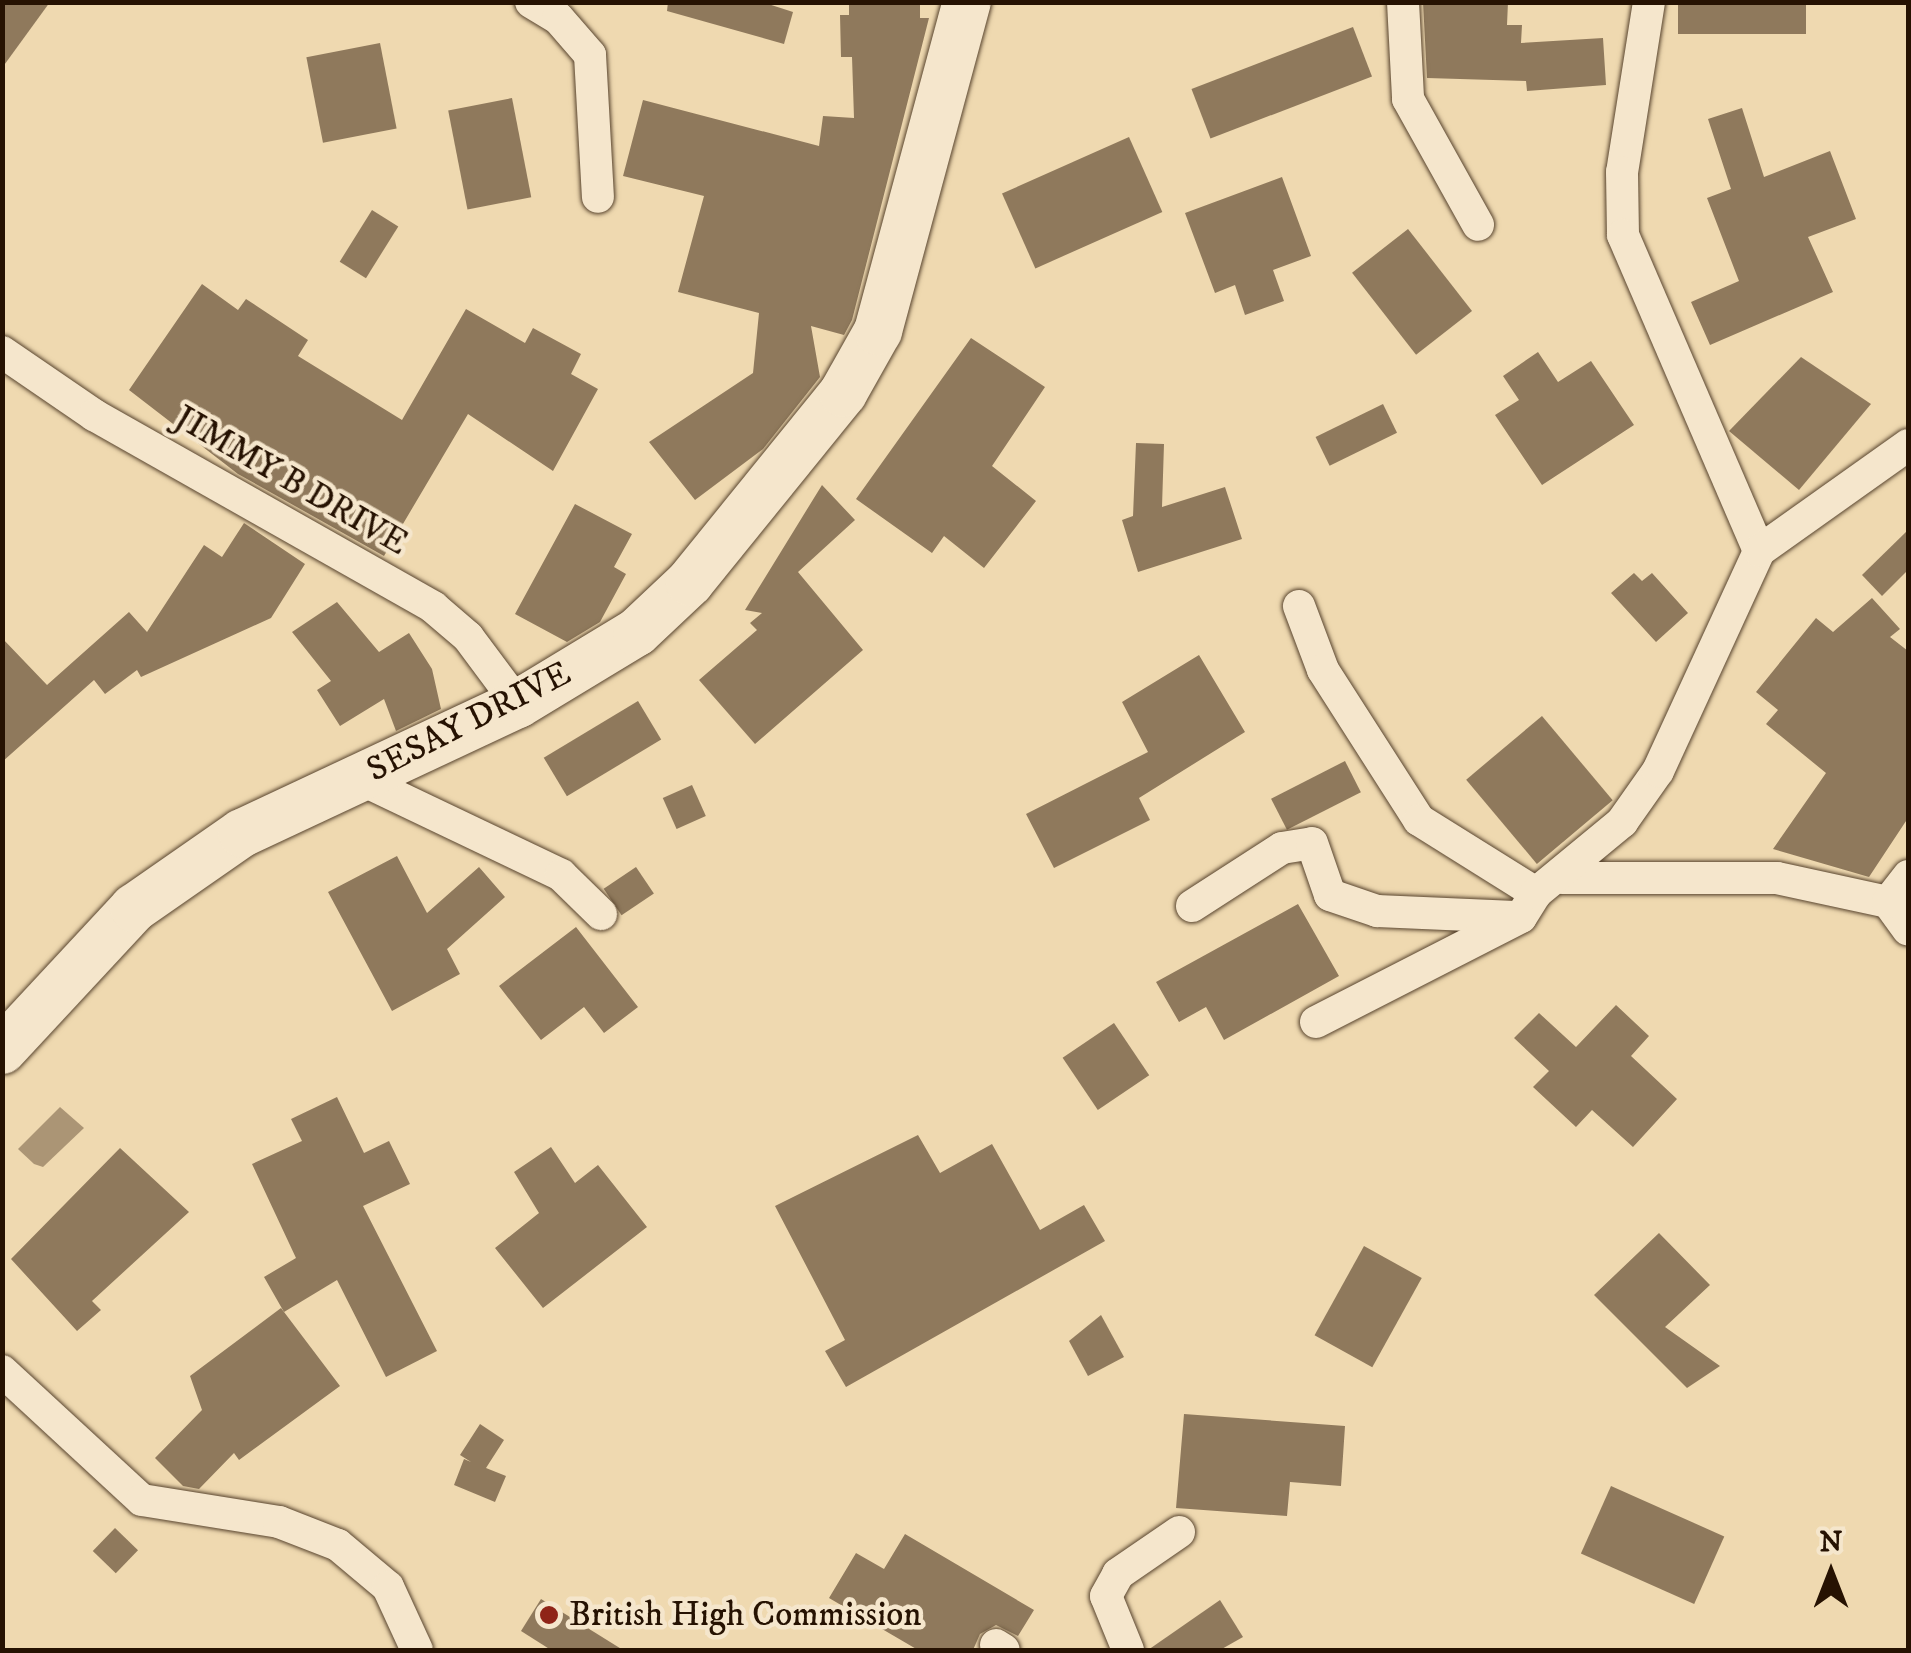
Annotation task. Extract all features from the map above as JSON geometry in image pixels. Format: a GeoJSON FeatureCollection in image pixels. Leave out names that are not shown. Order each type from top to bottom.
{"type":"FeatureCollection","features":[{"type":"Feature","properties":{"kind":"street"},"geometry":{"type":"LineString","coordinates":[[531,2],[558,18],[590,56],[598,197]]}},
{"type":"Feature","properties":{"kind":"street","name":"SESAY DRIVE"},"geometry":{"type":"LineString","coordinates":[[2,1050],[134,908],[242,832],[518,704],[636,632],[690,582],[843,392],[878,330],[967,2]]}},
{"type":"Feature","properties":{"kind":"street"},"geometry":{"type":"LineString","coordinates":[[1404,2],[1408,99],[1478,225]]}},
{"type":"Feature","properties":{"kind":"street"},"geometry":{"type":"LineString","coordinates":[[1649,2],[1622,172],[1623,235],[1759,551]]}},
{"type":"Feature","properties":{"kind":"street","name":"JIMMY B DRIVE"},"geometry":{"type":"LineString","coordinates":[[2,352],[94,415],[433,608],[468,637],[518,704]]}},
{"type":"Feature","properties":{"kind":"street"},"geometry":{"type":"LineString","coordinates":[[1316,1022],[1539,896],[1622,822],[1658,771],[1759,551],[1908,445]]}},
{"type":"Feature","properties":{"kind":"street"},"geometry":{"type":"LineString","coordinates":[[1300,606],[1323,670],[1420,820],[1539,896]]}},
{"type":"Feature","properties":{"kind":"street"},"geometry":{"type":"LineString","coordinates":[[358,778],[561,875],[601,914]]}},
{"type":"Feature","properties":{"kind":"street"},"geometry":{"type":"LineString","coordinates":[[1192,906],[1282,848],[1312,843],[1330,895],[1377,911],[1539,896],[1699,872],[1777,878],[1888,902],[1908,930]]}},
{"type":"Feature","properties":{"kind":"street"},"geometry":{"type":"LineString","coordinates":[[1888,902],[1908,876]]}},
{"type":"Feature","properties":{"kind":"street"},"geometry":{"type":"LineString","coordinates":[[2,1371],[142,1500],[279,1522],[338,1545],[388,1587],[417,1650]]}},
{"type":"Feature","properties":{"kind":"street"},"geometry":{"type":"LineString","coordinates":[[1128,1650],[1106,1596],[1118,1574],[1180,1532]]}},
{"type":"Feature","properties":{"kind":"shaded area"},"geometry":{"type":"Polygon","coordinates":[[[60,1107],[84,1128],[43,1167],[34,1164],[18,1149],[60,1107]]]}},
{"type":"Feature","properties":{"kind":"building"},"geometry":{"type":"Polygon","coordinates":[[[2,2],[50,2],[2,68],[2,2]]]}},
{"type":"Feature","properties":{"kind":"building"},"geometry":{"type":"Polygon","coordinates":[[[668,2],[762,2],[793,12],[784,44],[667,11],[668,2]]]}},
{"type":"Feature","properties":{"kind":"building"},"geometry":{"type":"Polygon","coordinates":[[[849,2],[920,2],[920,18],[929,18],[852,320],[844,335],[811,326],[820,377],[763,449],[695,500],[649,442],[753,373],[759,313],[678,292],[704,196],[623,176],[643,100],[819,146],[823,116],[854,118],[852,57],[841,57],[840,15],[849,15],[849,2]]]}},
{"type":"Feature","properties":{"kind":"building"},"geometry":{"type":"Polygon","coordinates":[[[1423,2],[1508,2],[1507,25],[1522,25],[1521,43],[1603,38],[1606,85],[1527,91],[1526,81],[1427,78],[1423,2]]]}},
{"type":"Feature","properties":{"kind":"building"},"geometry":{"type":"Polygon","coordinates":[[[1678,2],[1806,2],[1806,34],[1678,34],[1678,2]]]}},
{"type":"Feature","properties":{"kind":"building"},"geometry":{"type":"Polygon","coordinates":[[[1353,27],[1372,76],[1210,138],[1191,89],[1353,27]]]}},
{"type":"Feature","properties":{"kind":"building"},"geometry":{"type":"Polygon","coordinates":[[[380,43],[397,128],[323,143],[306,57],[380,43]]]}},
{"type":"Feature","properties":{"kind":"building"},"geometry":{"type":"Polygon","coordinates":[[[512,98],[531,197],[467,210],[448,110],[512,98]]]}},
{"type":"Feature","properties":{"kind":"building"},"geometry":{"type":"Polygon","coordinates":[[[1742,108],[1764,177],[1830,151],[1856,219],[1808,237],[1833,292],[1710,345],[1691,302],[1739,281],[1707,198],[1731,189],[1708,119],[1742,108]]]}},
{"type":"Feature","properties":{"kind":"building"},"geometry":{"type":"Polygon","coordinates":[[[1129,137],[1162,212],[1035,268],[1002,194],[1129,137]]]}},
{"type":"Feature","properties":{"kind":"building"},"geometry":{"type":"Polygon","coordinates":[[[1282,177],[1311,256],[1273,270],[1284,301],[1245,315],[1235,285],[1215,293],[1185,213],[1282,177]]]}},
{"type":"Feature","properties":{"kind":"building"},"geometry":{"type":"Polygon","coordinates":[[[372,210],[398,226],[366,278],[340,262],[372,210]]]}},
{"type":"Feature","properties":{"kind":"building"},"geometry":{"type":"Polygon","coordinates":[[[1408,229],[1472,311],[1416,355],[1352,273],[1408,229]]]}},
{"type":"Feature","properties":{"kind":"building"},"geometry":{"type":"Polygon","coordinates":[[[202,284],[238,310],[246,299],[308,340],[298,356],[402,420],[466,309],[525,343],[533,328],[581,354],[571,374],[598,389],[553,471],[468,414],[384,556],[238,474],[129,390],[202,284]]]}},
{"type":"Feature","properties":{"kind":"building"},"geometry":{"type":"Polygon","coordinates":[[[971,338],[1045,387],[992,466],[1036,501],[984,568],[944,536],[932,553],[856,499],[971,338]]]}},
{"type":"Feature","properties":{"kind":"building"},"geometry":{"type":"Polygon","coordinates":[[[1538,352],[1558,382],[1591,361],[1634,425],[1542,485],[1495,415],[1519,400],[1503,376],[1538,352]]]}},
{"type":"Feature","properties":{"kind":"building"},"geometry":{"type":"Polygon","coordinates":[[[1801,357],[1871,404],[1799,490],[1729,431],[1801,357]]]}},
{"type":"Feature","properties":{"kind":"building"},"geometry":{"type":"Polygon","coordinates":[[[1383,404],[1397,433],[1330,466],[1316,437],[1383,404]]]}},
{"type":"Feature","properties":{"kind":"building"},"geometry":{"type":"Polygon","coordinates":[[[1136,443],[1164,444],[1162,507],[1225,487],[1242,539],[1138,572],[1122,520],[1133,516],[1136,443]]]}},
{"type":"Feature","properties":{"kind":"building"},"geometry":{"type":"Polygon","coordinates":[[[822,485],[855,520],[798,572],[863,650],[755,744],[699,680],[757,630],[750,623],[762,613],[745,610],[822,485]]]}},
{"type":"Feature","properties":{"kind":"building"},"geometry":{"type":"Polygon","coordinates":[[[575,504],[632,534],[614,567],[626,574],[600,622],[567,642],[515,614],[575,504]]]}},
{"type":"Feature","properties":{"kind":"building"},"geometry":{"type":"Polygon","coordinates":[[[244,523],[305,564],[271,618],[141,677],[137,670],[105,694],[94,680],[2,762],[2,638],[47,685],[129,612],[147,632],[204,545],[222,557],[244,523]]]}},
{"type":"Feature","properties":{"kind":"building"},"geometry":{"type":"Polygon","coordinates":[[[1908,530],[1908,570],[1882,596],[1862,575],[1908,530]]]}},
{"type":"Feature","properties":{"kind":"building"},"geometry":{"type":"Polygon","coordinates":[[[1634,573],[1642,581],[1652,573],[1688,613],[1656,642],[1611,593],[1634,573]]]}},
{"type":"Feature","properties":{"kind":"building"},"geometry":{"type":"Polygon","coordinates":[[[1872,598],[1900,629],[1890,637],[1908,651],[1908,818],[1869,877],[1773,849],[1826,773],[1766,724],[1778,710],[1756,692],[1816,618],[1833,632],[1872,598]]]}},
{"type":"Feature","properties":{"kind":"building"},"geometry":{"type":"Polygon","coordinates":[[[337,602],[379,652],[409,633],[432,669],[441,709],[396,731],[384,699],[340,726],[317,690],[331,681],[292,632],[337,602]]]}},
{"type":"Feature","properties":{"kind":"building"},"geometry":{"type":"Polygon","coordinates":[[[1199,655],[1245,732],[1139,798],[1150,820],[1054,868],[1026,814],[1148,752],[1122,702],[1199,655]]]}},
{"type":"Feature","properties":{"kind":"building"},"geometry":{"type":"Polygon","coordinates":[[[638,701],[661,740],[567,796],[544,758],[638,701]]]}},
{"type":"Feature","properties":{"kind":"building"},"geometry":{"type":"Polygon","coordinates":[[[1542,716],[1613,800],[1537,864],[1466,780],[1542,716]]]}},
{"type":"Feature","properties":{"kind":"building"},"geometry":{"type":"Polygon","coordinates":[[[1345,761],[1361,792],[1287,830],[1271,799],[1345,761]]]}},
{"type":"Feature","properties":{"kind":"building"},"geometry":{"type":"Polygon","coordinates":[[[692,785],[706,816],[677,829],[663,798],[692,785]]]}},
{"type":"Feature","properties":{"kind":"building"},"geometry":{"type":"Polygon","coordinates":[[[397,856],[427,913],[479,867],[505,897],[447,949],[460,974],[392,1011],[328,892],[397,856]]]}},
{"type":"Feature","properties":{"kind":"building"},"geometry":{"type":"Polygon","coordinates":[[[636,867],[654,894],[622,915],[604,889],[636,867]]]}},
{"type":"Feature","properties":{"kind":"building"},"geometry":{"type":"Polygon","coordinates":[[[1298,904],[1339,976],[1224,1040],[1206,1007],[1179,1022],[1156,982],[1298,904]]]}},
{"type":"Feature","properties":{"kind":"building"},"geometry":{"type":"Polygon","coordinates":[[[576,927],[638,1007],[604,1033],[584,1007],[541,1040],[499,986],[576,927]]]}},
{"type":"Feature","properties":{"kind":"building"},"geometry":{"type":"Polygon","coordinates":[[[1616,1005],[1649,1036],[1631,1056],[1677,1099],[1633,1147],[1592,1110],[1576,1127],[1533,1087],[1549,1071],[1514,1038],[1539,1013],[1576,1047],[1616,1005]]]}},
{"type":"Feature","properties":{"kind":"building"},"geometry":{"type":"Polygon","coordinates":[[[1114,1023],[1149,1075],[1098,1110],[1063,1058],[1114,1023]]]}},
{"type":"Feature","properties":{"kind":"building"},"geometry":{"type":"Polygon","coordinates":[[[337,1097],[364,1153],[389,1141],[410,1184],[363,1206],[437,1351],[386,1377],[337,1280],[284,1312],[264,1277],[296,1258],[252,1164],[302,1141],[291,1119],[337,1097]]]}},
{"type":"Feature","properties":{"kind":"building"},"geometry":{"type":"Polygon","coordinates":[[[918,1135],[940,1173],[992,1144],[1040,1230],[1084,1205],[1105,1241],[846,1387],[825,1351],[845,1340],[775,1206],[918,1135]]]}},
{"type":"Feature","properties":{"kind":"building"},"geometry":{"type":"Polygon","coordinates":[[[551,1147],[575,1183],[598,1165],[647,1227],[543,1308],[495,1248],[539,1213],[514,1172],[551,1147]]]}},
{"type":"Feature","properties":{"kind":"building"},"geometry":{"type":"Polygon","coordinates":[[[120,1148],[189,1212],[92,1301],[101,1310],[77,1331],[11,1259],[120,1148]]]}},
{"type":"Feature","properties":{"kind":"building"},"geometry":{"type":"Polygon","coordinates":[[[1659,1233],[1710,1285],[1665,1327],[1720,1366],[1687,1388],[1594,1295],[1659,1233]]]}},
{"type":"Feature","properties":{"kind":"building"},"geometry":{"type":"Polygon","coordinates":[[[1364,1246],[1422,1278],[1372,1367],[1315,1335],[1364,1246]]]}},
{"type":"Feature","properties":{"kind":"building"},"geometry":{"type":"Polygon","coordinates":[[[281,1308],[340,1386],[239,1460],[234,1453],[199,1489],[183,1486],[155,1458],[202,1410],[190,1376],[281,1308]]]}},
{"type":"Feature","properties":{"kind":"building"},"geometry":{"type":"Polygon","coordinates":[[[1101,1315],[1124,1357],[1088,1376],[1069,1341],[1101,1315]]]}},
{"type":"Feature","properties":{"kind":"building"},"geometry":{"type":"Polygon","coordinates":[[[1184,1414],[1345,1426],[1341,1486],[1290,1482],[1287,1516],[1176,1508],[1184,1414]]]}},
{"type":"Feature","properties":{"kind":"building"},"geometry":{"type":"Polygon","coordinates":[[[480,1424],[504,1440],[486,1468],[506,1476],[495,1502],[454,1485],[464,1459],[471,1462],[460,1455],[480,1424]]]}},
{"type":"Feature","properties":{"kind":"building"},"geometry":{"type":"Polygon","coordinates":[[[1611,1486],[1724,1536],[1694,1604],[1581,1554],[1611,1486]]]}},
{"type":"Feature","properties":{"kind":"building"},"geometry":{"type":"Polygon","coordinates":[[[115,1528],[138,1550],[116,1573],[93,1551],[115,1528]]]}},
{"type":"Feature","properties":{"kind":"building"},"geometry":{"type":"Polygon","coordinates":[[[905,1534],[1034,1610],[1018,1636],[996,1625],[980,1634],[973,1650],[918,1650],[829,1598],[856,1553],[884,1569],[905,1534]]]}},
{"type":"Feature","properties":{"kind":"building","name":"British High Commission"},"geometry":{"type":"Polygon","coordinates":[[[541,1599],[623,1650],[551,1650],[521,1631],[541,1599]]]}},
{"type":"Feature","properties":{"kind":"building"},"geometry":{"type":"Polygon","coordinates":[[[1220,1600],[1243,1637],[1220,1650],[1148,1650],[1220,1600]]]}},
{"type":"Feature","properties":{"kind":"place","name":"British High Commission"},"geometry":{"type":"Point","coordinates":[549,1615]}}]}
